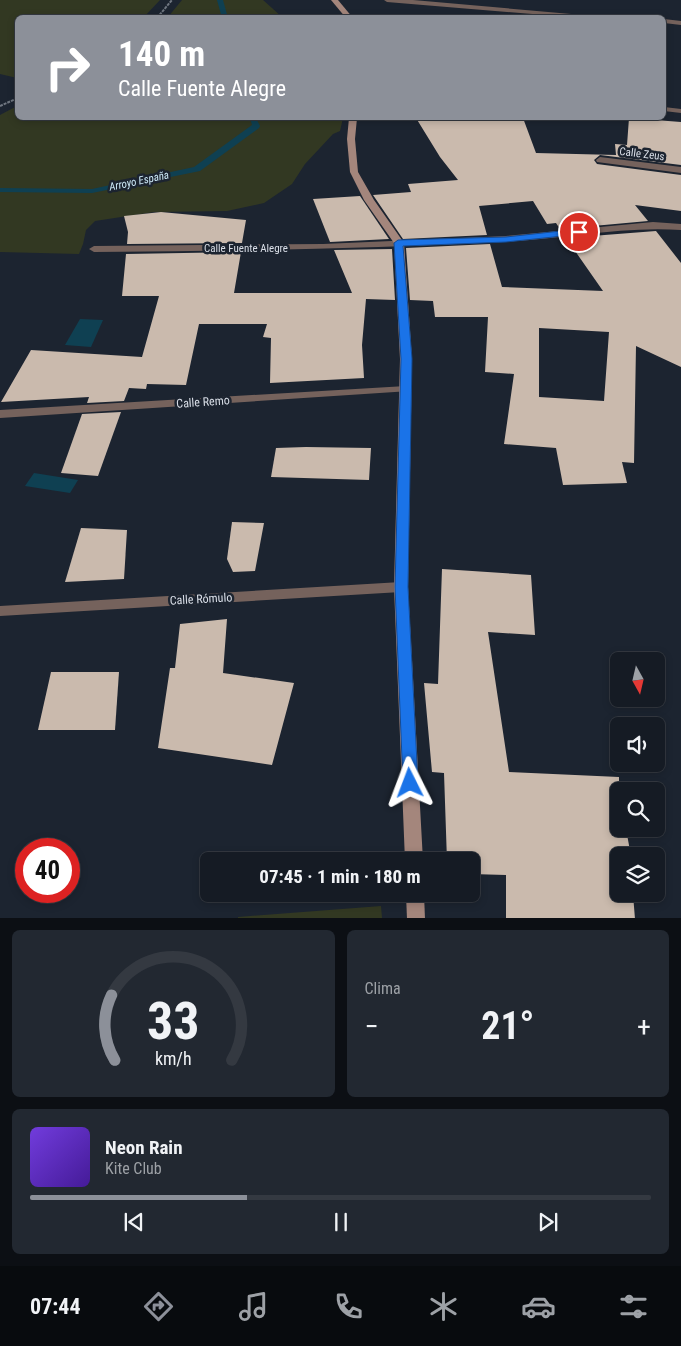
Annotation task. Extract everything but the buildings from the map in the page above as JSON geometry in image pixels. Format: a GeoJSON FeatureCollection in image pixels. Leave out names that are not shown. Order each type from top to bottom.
{"type":"FeatureCollection","features":[{"type":"Feature","properties":{"kind":"street"},"geometry":{"type":"LineString","coordinates":[[334,0],[347,15]]}},
{"type":"Feature","properties":{"kind":"street"},"geometry":{"type":"LineString","coordinates":[[387,0],[465,3],[584,15]]}},
{"type":"Feature","properties":{"kind":"street"},"geometry":{"type":"LineString","coordinates":[[666,21],[681,22]]}},
{"type":"Feature","properties":{"kind":"street"},"geometry":{"type":"LineString","coordinates":[[666,109],[681,111]]}},
{"type":"Feature","properties":{"kind":"street"},"geometry":{"type":"LineString","coordinates":[[353,120],[351,138],[354,172],[369,200],[398,243],[406,359],[401,587],[414,852]]}},
{"type":"Feature","properties":{"kind":"street","name":"Calle Zeus"},"geometry":{"type":"LineString","coordinates":[[600,160],[681,170]]}},
{"type":"Feature","properties":{"kind":"street","name":"Calle Fuente Alegre"},"geometry":{"type":"LineString","coordinates":[[94,249],[323,248],[506,239],[653,225],[681,227]]}},
{"type":"Feature","properties":{"kind":"street","name":"Calle Remo"},"geometry":{"type":"LineString","coordinates":[[0,414],[406,389]]}},
{"type":"Feature","properties":{"kind":"street","name":"Calle Rómulo"},"geometry":{"type":"LineString","coordinates":[[0,611],[401,587]]}},
{"type":"Feature","properties":{"kind":"street"},"geometry":{"type":"LineString","coordinates":[[415,902],[416,918]]}},
{"type":"Feature","properties":{"kind":"path"},"geometry":{"type":"LineString","coordinates":[[160,15],[172,0]]}},
{"type":"Feature","properties":{"kind":"path"},"geometry":{"type":"LineString","coordinates":[[0,106],[15,99]]}},
{"type":"Feature","properties":{"kind":"green space"},"geometry":{"type":"Polygon","coordinates":[[[0,0],[160,0],[146,15],[15,15],[15,78],[0,74],[0,0]]]}},
{"type":"Feature","properties":{"kind":"green space"},"geometry":{"type":"Polygon","coordinates":[[[182,0],[263,0],[280,15],[170,15],[182,0]]]}},
{"type":"Feature","properties":{"kind":"green space"},"geometry":{"type":"Polygon","coordinates":[[[15,107],[15,120],[343,120],[340,131],[333,134],[305,164],[292,184],[264,203],[227,211],[154,212],[95,221],[86,230],[79,254],[0,252],[0,115],[15,107]]]}},
{"type":"Feature","properties":{"kind":"green space"},"geometry":{"type":"Polygon","coordinates":[[[381,906],[382,918],[238,918],[238,917],[381,906]]]}},
{"type":"Feature","properties":{"kind":"water"},"geometry":{"type":"Polygon","coordinates":[[[80,319],[103,320],[91,347],[65,345],[80,319]]]}},
{"type":"Feature","properties":{"kind":"water"},"geometry":{"type":"Polygon","coordinates":[[[34,473],[78,480],[70,493],[25,486],[34,473]]]}},
{"type":"Feature","properties":{"kind":"waterway","name":"Arroyo España"},"geometry":{"type":"LineString","coordinates":[[220,0],[224,15]]}},
{"type":"Feature","properties":{"kind":"waterway","name":"Arroyo España"},"geometry":{"type":"LineString","coordinates":[[0,190],[92,191],[197,169],[256,126],[254,120]]}},
{"type":"Feature","properties":{"kind":"route"},"geometry":{"type":"LineString","coordinates":[[410,783],[401,587],[406,359],[398,243],[506,239],[579,232]]}}]}
